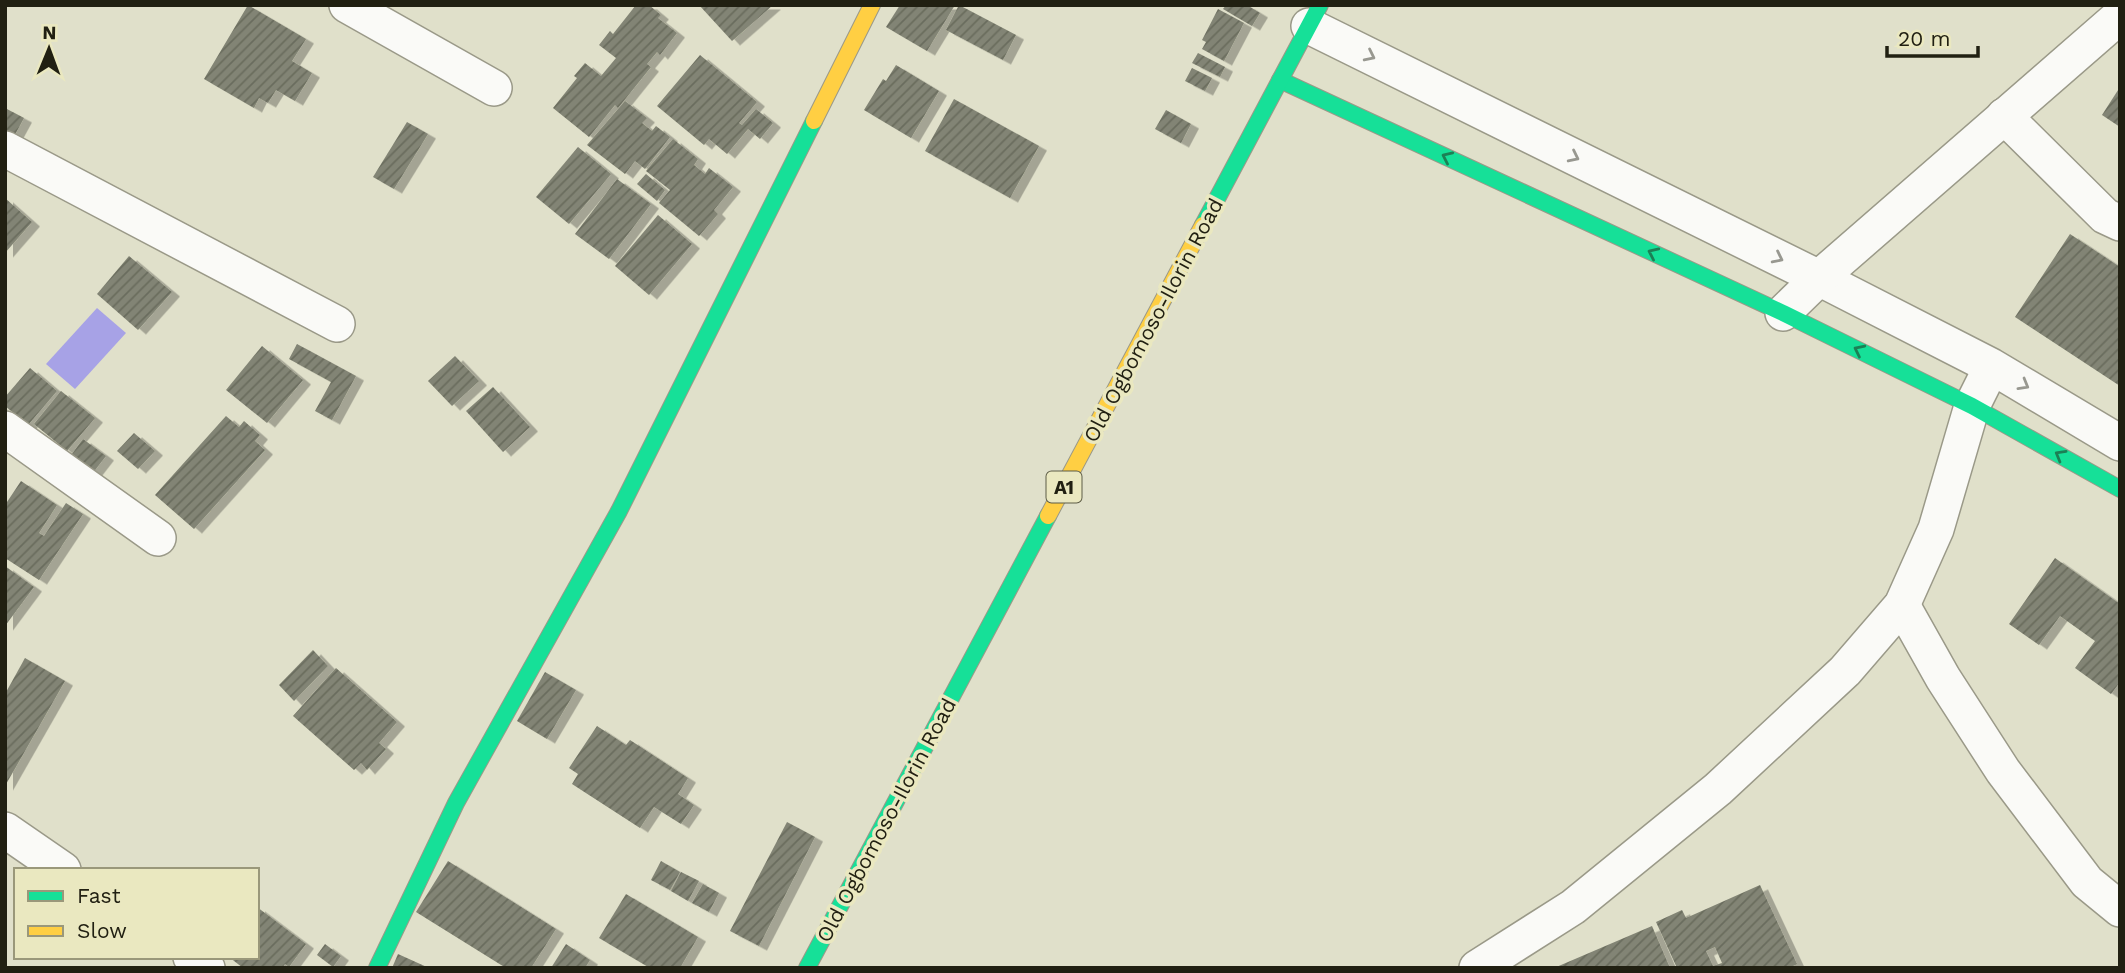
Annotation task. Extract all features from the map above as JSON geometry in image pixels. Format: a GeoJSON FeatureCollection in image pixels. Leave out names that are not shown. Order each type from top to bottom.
{"type":"FeatureCollection","features":[{"type":"Feature","properties":{"kind":"main road"},"geometry":{"type":"LineString","coordinates":[[377,968],[456,803],[619,511],[872,5]]}},
{"type":"Feature","properties":{"kind":"main road","name":"Old Ogbomoso-Ilorin Road"},"geometry":{"type":"LineString","coordinates":[[807,968],[1315,16]]}},
{"type":"Feature","properties":{"kind":"main road"},"geometry":{"type":"LineString","coordinates":[[1280,80],[1783,313],[1972,405],[2120,489]]}},
{"type":"Feature","properties":{"kind":"street"},"geometry":{"type":"LineString","coordinates":[[347,5],[494,88]]}},
{"type":"Feature","properties":{"kind":"street"},"geometry":{"type":"LineString","coordinates":[[1315,16],[1991,366],[2120,443]]}},
{"type":"Feature","properties":{"kind":"street"},"geometry":{"type":"LineString","coordinates":[[1783,313],[1819,278],[2120,16]]}},
{"type":"Feature","properties":{"kind":"street"},"geometry":{"type":"LineString","coordinates":[[2004,116],[2105,216],[2120,223]]}},
{"type":"Feature","properties":{"kind":"street"},"geometry":{"type":"LineString","coordinates":[[5,149],[337,324]]}},
{"type":"Feature","properties":{"kind":"street"},"geometry":{"type":"LineString","coordinates":[[1477,968],[1573,907],[1718,789],[1845,671],[1902,605],[1936,529],[1972,405],[1991,366]]}},
{"type":"Feature","properties":{"kind":"street"},"geometry":{"type":"LineString","coordinates":[[5,429],[158,538]]}},
{"type":"Feature","properties":{"kind":"street"},"geometry":{"type":"LineString","coordinates":[[1902,605],[1943,678],[2003,771],[2087,882],[2120,909]]}},
{"type":"Feature","properties":{"kind":"street"},"geometry":{"type":"LineString","coordinates":[[5,830],[60,868]]}},
{"type":"Feature","properties":{"kind":"shaded area"},"geometry":{"type":"Polygon","coordinates":[[[97,308],[126,333],[75,389],[46,364],[97,308]]]}},
{"type":"Feature","properties":{"kind":"building"},"geometry":{"type":"Polygon","coordinates":[[[248,5],[306,39],[292,61],[312,73],[295,101],[276,90],[268,103],[259,98],[254,108],[204,79],[248,5]]]}},
{"type":"Feature","properties":{"kind":"building"},"geometry":{"type":"Polygon","coordinates":[[[636,5],[649,5],[661,15],[658,18],[677,33],[660,55],[657,52],[647,64],[651,67],[618,108],[615,105],[589,137],[553,108],[577,78],[574,76],[585,63],[601,76],[616,58],[599,45],[610,31],[613,34],[636,5]]]}},
{"type":"Feature","properties":{"kind":"building"},"geometry":{"type":"Polygon","coordinates":[[[699,5],[773,5],[732,41],[699,5]]]}},
{"type":"Feature","properties":{"kind":"building"},"geometry":{"type":"Polygon","coordinates":[[[900,5],[955,5],[927,51],[886,27],[900,5]]]}},
{"type":"Feature","properties":{"kind":"building"},"geometry":{"type":"Polygon","coordinates":[[[959,5],[1016,35],[1003,60],[946,30],[959,5]]]}},
{"type":"Feature","properties":{"kind":"building"},"geometry":{"type":"Polygon","coordinates":[[[1226,5],[1247,5],[1260,13],[1252,26],[1223,9],[1226,5]]]}},
{"type":"Feature","properties":{"kind":"building"},"geometry":{"type":"Polygon","coordinates":[[[1218,9],[1244,23],[1224,61],[1202,49],[1206,42],[1202,40],[1218,9]]]}},
{"type":"Feature","properties":{"kind":"building"},"geometry":{"type":"Polygon","coordinates":[[[1198,53],[1225,67],[1220,77],[1192,63],[1198,53]]]}},
{"type":"Feature","properties":{"kind":"building"},"geometry":{"type":"Polygon","coordinates":[[[700,55],[757,102],[739,123],[742,125],[756,109],[773,123],[760,139],[748,129],[727,154],[709,139],[704,145],[657,106],[700,55]]]}},
{"type":"Feature","properties":{"kind":"building"},"geometry":{"type":"Polygon","coordinates":[[[896,65],[939,91],[911,138],[864,110],[883,79],[886,81],[896,65]]]}},
{"type":"Feature","properties":{"kind":"building"},"geometry":{"type":"Polygon","coordinates":[[[1192,68],[1212,78],[1205,91],[1185,81],[1192,68]]]}},
{"type":"Feature","properties":{"kind":"building"},"geometry":{"type":"Polygon","coordinates":[[[2120,87],[2120,127],[2102,115],[2120,87]]]}},
{"type":"Feature","properties":{"kind":"building"},"geometry":{"type":"Polygon","coordinates":[[[954,99],[1039,146],[1010,198],[925,151],[954,99]]]}},
{"type":"Feature","properties":{"kind":"building"},"geometry":{"type":"Polygon","coordinates":[[[625,101],[647,118],[642,123],[652,131],[656,126],[670,137],[645,169],[635,161],[625,174],[587,145],[625,101]]]}},
{"type":"Feature","properties":{"kind":"building"},"geometry":{"type":"Polygon","coordinates":[[[5,108],[24,118],[12,140],[5,136],[5,108]]]}},
{"type":"Feature","properties":{"kind":"building"},"geometry":{"type":"Polygon","coordinates":[[[1166,110],[1191,124],[1181,143],[1155,129],[1166,110]]]}},
{"type":"Feature","properties":{"kind":"building"},"geometry":{"type":"Polygon","coordinates":[[[407,122],[428,134],[394,189],[373,177],[407,122]]]}},
{"type":"Feature","properties":{"kind":"building"},"geometry":{"type":"Polygon","coordinates":[[[673,139],[698,159],[694,165],[705,174],[709,168],[733,187],[714,210],[718,214],[699,236],[659,203],[670,190],[646,171],[673,139]]]}},
{"type":"Feature","properties":{"kind":"building"},"geometry":{"type":"Polygon","coordinates":[[[578,147],[611,174],[569,224],[536,197],[578,147]]]}},
{"type":"Feature","properties":{"kind":"building"},"geometry":{"type":"Polygon","coordinates":[[[646,174],[665,190],[657,201],[637,184],[646,174]]]}},
{"type":"Feature","properties":{"kind":"building"},"geometry":{"type":"Polygon","coordinates":[[[617,179],[651,204],[609,259],[575,234],[617,179]]]}},
{"type":"Feature","properties":{"kind":"building"},"geometry":{"type":"Polygon","coordinates":[[[5,198],[32,222],[5,253],[5,198]]]}},
{"type":"Feature","properties":{"kind":"building"},"geometry":{"type":"Polygon","coordinates":[[[658,215],[692,244],[649,295],[615,266],[658,215]]]}},
{"type":"Feature","properties":{"kind":"building"},"geometry":{"type":"Polygon","coordinates":[[[2070,234],[2120,267],[2120,386],[2015,317],[2070,234]]]}},
{"type":"Feature","properties":{"kind":"building"},"geometry":{"type":"Polygon","coordinates":[[[129,256],[172,292],[138,330],[97,294],[129,256]]]}},
{"type":"Feature","properties":{"kind":"building"},"geometry":{"type":"Polygon","coordinates":[[[297,344],[356,376],[332,420],[315,411],[331,382],[289,359],[297,344]]]}},
{"type":"Feature","properties":{"kind":"building"},"geometry":{"type":"Polygon","coordinates":[[[262,346],[303,380],[267,423],[226,390],[262,346]]]}},
{"type":"Feature","properties":{"kind":"building"},"geometry":{"type":"Polygon","coordinates":[[[455,356],[479,381],[452,406],[428,381],[455,356]]]}},
{"type":"Feature","properties":{"kind":"building"},"geometry":{"type":"Polygon","coordinates":[[[30,368],[57,391],[28,425],[5,406],[5,397],[30,368]]]}},
{"type":"Feature","properties":{"kind":"building"},"geometry":{"type":"Polygon","coordinates":[[[493,387],[530,427],[503,452],[466,411],[493,387]]]}},
{"type":"Feature","properties":{"kind":"building"},"geometry":{"type":"Polygon","coordinates":[[[61,391],[95,418],[67,451],[34,424],[61,391]]]}},
{"type":"Feature","properties":{"kind":"building"},"geometry":{"type":"Polygon","coordinates":[[[226,416],[239,427],[244,421],[260,435],[255,441],[265,450],[194,529],[155,495],[226,416]]]}},
{"type":"Feature","properties":{"kind":"building"},"geometry":{"type":"Polygon","coordinates":[[[134,433],[155,451],[138,469],[117,451],[134,433]]]}},
{"type":"Feature","properties":{"kind":"building"},"geometry":{"type":"Polygon","coordinates":[[[83,439],[106,456],[92,474],[69,458],[83,439]]]}},
{"type":"Feature","properties":{"kind":"building"},"geometry":{"type":"Polygon","coordinates":[[[21,481],[57,505],[39,533],[44,536],[66,503],[83,514],[39,580],[5,558],[5,505],[21,481]]]}},
{"type":"Feature","properties":{"kind":"building"},"geometry":{"type":"Polygon","coordinates":[[[2055,558],[2120,604],[2120,682],[2111,694],[2075,668],[2095,641],[2060,616],[2039,645],[2009,624],[2055,558]]]}},
{"type":"Feature","properties":{"kind":"building"},"geometry":{"type":"Polygon","coordinates":[[[5,566],[34,587],[5,626],[5,566]]]}},
{"type":"Feature","properties":{"kind":"building"},"geometry":{"type":"Polygon","coordinates":[[[313,650],[328,666],[294,701],[279,685],[313,650]]]}},
{"type":"Feature","properties":{"kind":"building"},"geometry":{"type":"Polygon","coordinates":[[[25,658],[65,681],[5,786],[5,694],[25,658]]]}},
{"type":"Feature","properties":{"kind":"building"},"geometry":{"type":"Polygon","coordinates":[[[336,668],[397,722],[379,743],[386,749],[367,770],[361,763],[354,770],[293,716],[336,668]]]}},
{"type":"Feature","properties":{"kind":"building"},"geometry":{"type":"Polygon","coordinates":[[[545,672],[576,690],[547,739],[517,721],[545,672]]]}},
{"type":"Feature","properties":{"kind":"building"},"geometry":{"type":"Polygon","coordinates":[[[597,726],[626,745],[630,740],[688,778],[678,794],[694,805],[681,824],[654,807],[640,828],[572,784],[578,774],[569,768],[597,726]]]}},
{"type":"Feature","properties":{"kind":"building"},"geometry":{"type":"Polygon","coordinates":[[[787,822],[815,837],[759,946],[730,931],[787,822]]]}},
{"type":"Feature","properties":{"kind":"building"},"geometry":{"type":"Polygon","coordinates":[[[448,861],[556,929],[531,968],[506,968],[416,912],[448,861]]]}},
{"type":"Feature","properties":{"kind":"building"},"geometry":{"type":"Polygon","coordinates":[[[661,861],[680,872],[670,890],[651,880],[661,861]]]}},
{"type":"Feature","properties":{"kind":"building"},"geometry":{"type":"Polygon","coordinates":[[[681,872],[699,881],[688,901],[671,891],[681,872]]]}},
{"type":"Feature","properties":{"kind":"building"},"geometry":{"type":"Polygon","coordinates":[[[703,884],[719,893],[709,912],[692,903],[703,884]]]}},
{"type":"Feature","properties":{"kind":"building"},"geometry":{"type":"Polygon","coordinates":[[[1760,885],[1797,964],[1789,968],[1677,968],[1656,922],[1682,910],[1686,918],[1760,885]],[[1715,947],[1706,951],[1713,966],[1722,963],[1715,947]]]}},
{"type":"Feature","properties":{"kind":"building"},"geometry":{"type":"Polygon","coordinates":[[[626,894],[698,937],[680,968],[650,968],[599,938],[626,894]]]}},
{"type":"Feature","properties":{"kind":"building"},"geometry":{"type":"Polygon","coordinates":[[[259,909],[306,944],[289,967],[285,964],[282,968],[243,968],[232,959],[259,959],[259,909]]]}},
{"type":"Feature","properties":{"kind":"building"},"geometry":{"type":"Polygon","coordinates":[[[1652,926],[1670,968],[1554,968],[1652,926]]]}},
{"type":"Feature","properties":{"kind":"building"},"geometry":{"type":"Polygon","coordinates":[[[325,944],[341,956],[333,967],[317,955],[325,944]]]}},
{"type":"Feature","properties":{"kind":"building"},"geometry":{"type":"Polygon","coordinates":[[[566,944],[590,960],[585,968],[551,968],[566,944]]]}},
{"type":"Feature","properties":{"kind":"building"},"geometry":{"type":"Polygon","coordinates":[[[398,954],[429,968],[392,968],[398,954]]]}},
{"type":"Feature","properties":{"kind":"traffic: fast"},"geometry":{"type":"LineString","coordinates":[[1203,225],[1320,5]]}},
{"type":"Feature","properties":{"kind":"traffic: fast"},"geometry":{"type":"LineString","coordinates":[[1280,80],[1783,313],[1972,406],[2120,489]]}},
{"type":"Feature","properties":{"kind":"traffic: fast"},"geometry":{"type":"LineString","coordinates":[[377,968],[456,803],[619,511],[814,121]]}},
{"type":"Feature","properties":{"kind":"traffic: fast"},"geometry":{"type":"LineString","coordinates":[[807,968],[1048,516]]}},
{"type":"Feature","properties":{"kind":"traffic: slow"},"geometry":{"type":"LineString","coordinates":[[814,121],[872,5]]}},
{"type":"Feature","properties":{"kind":"traffic: slow"},"geometry":{"type":"LineString","coordinates":[[1048,516],[1203,225]]}}]}
